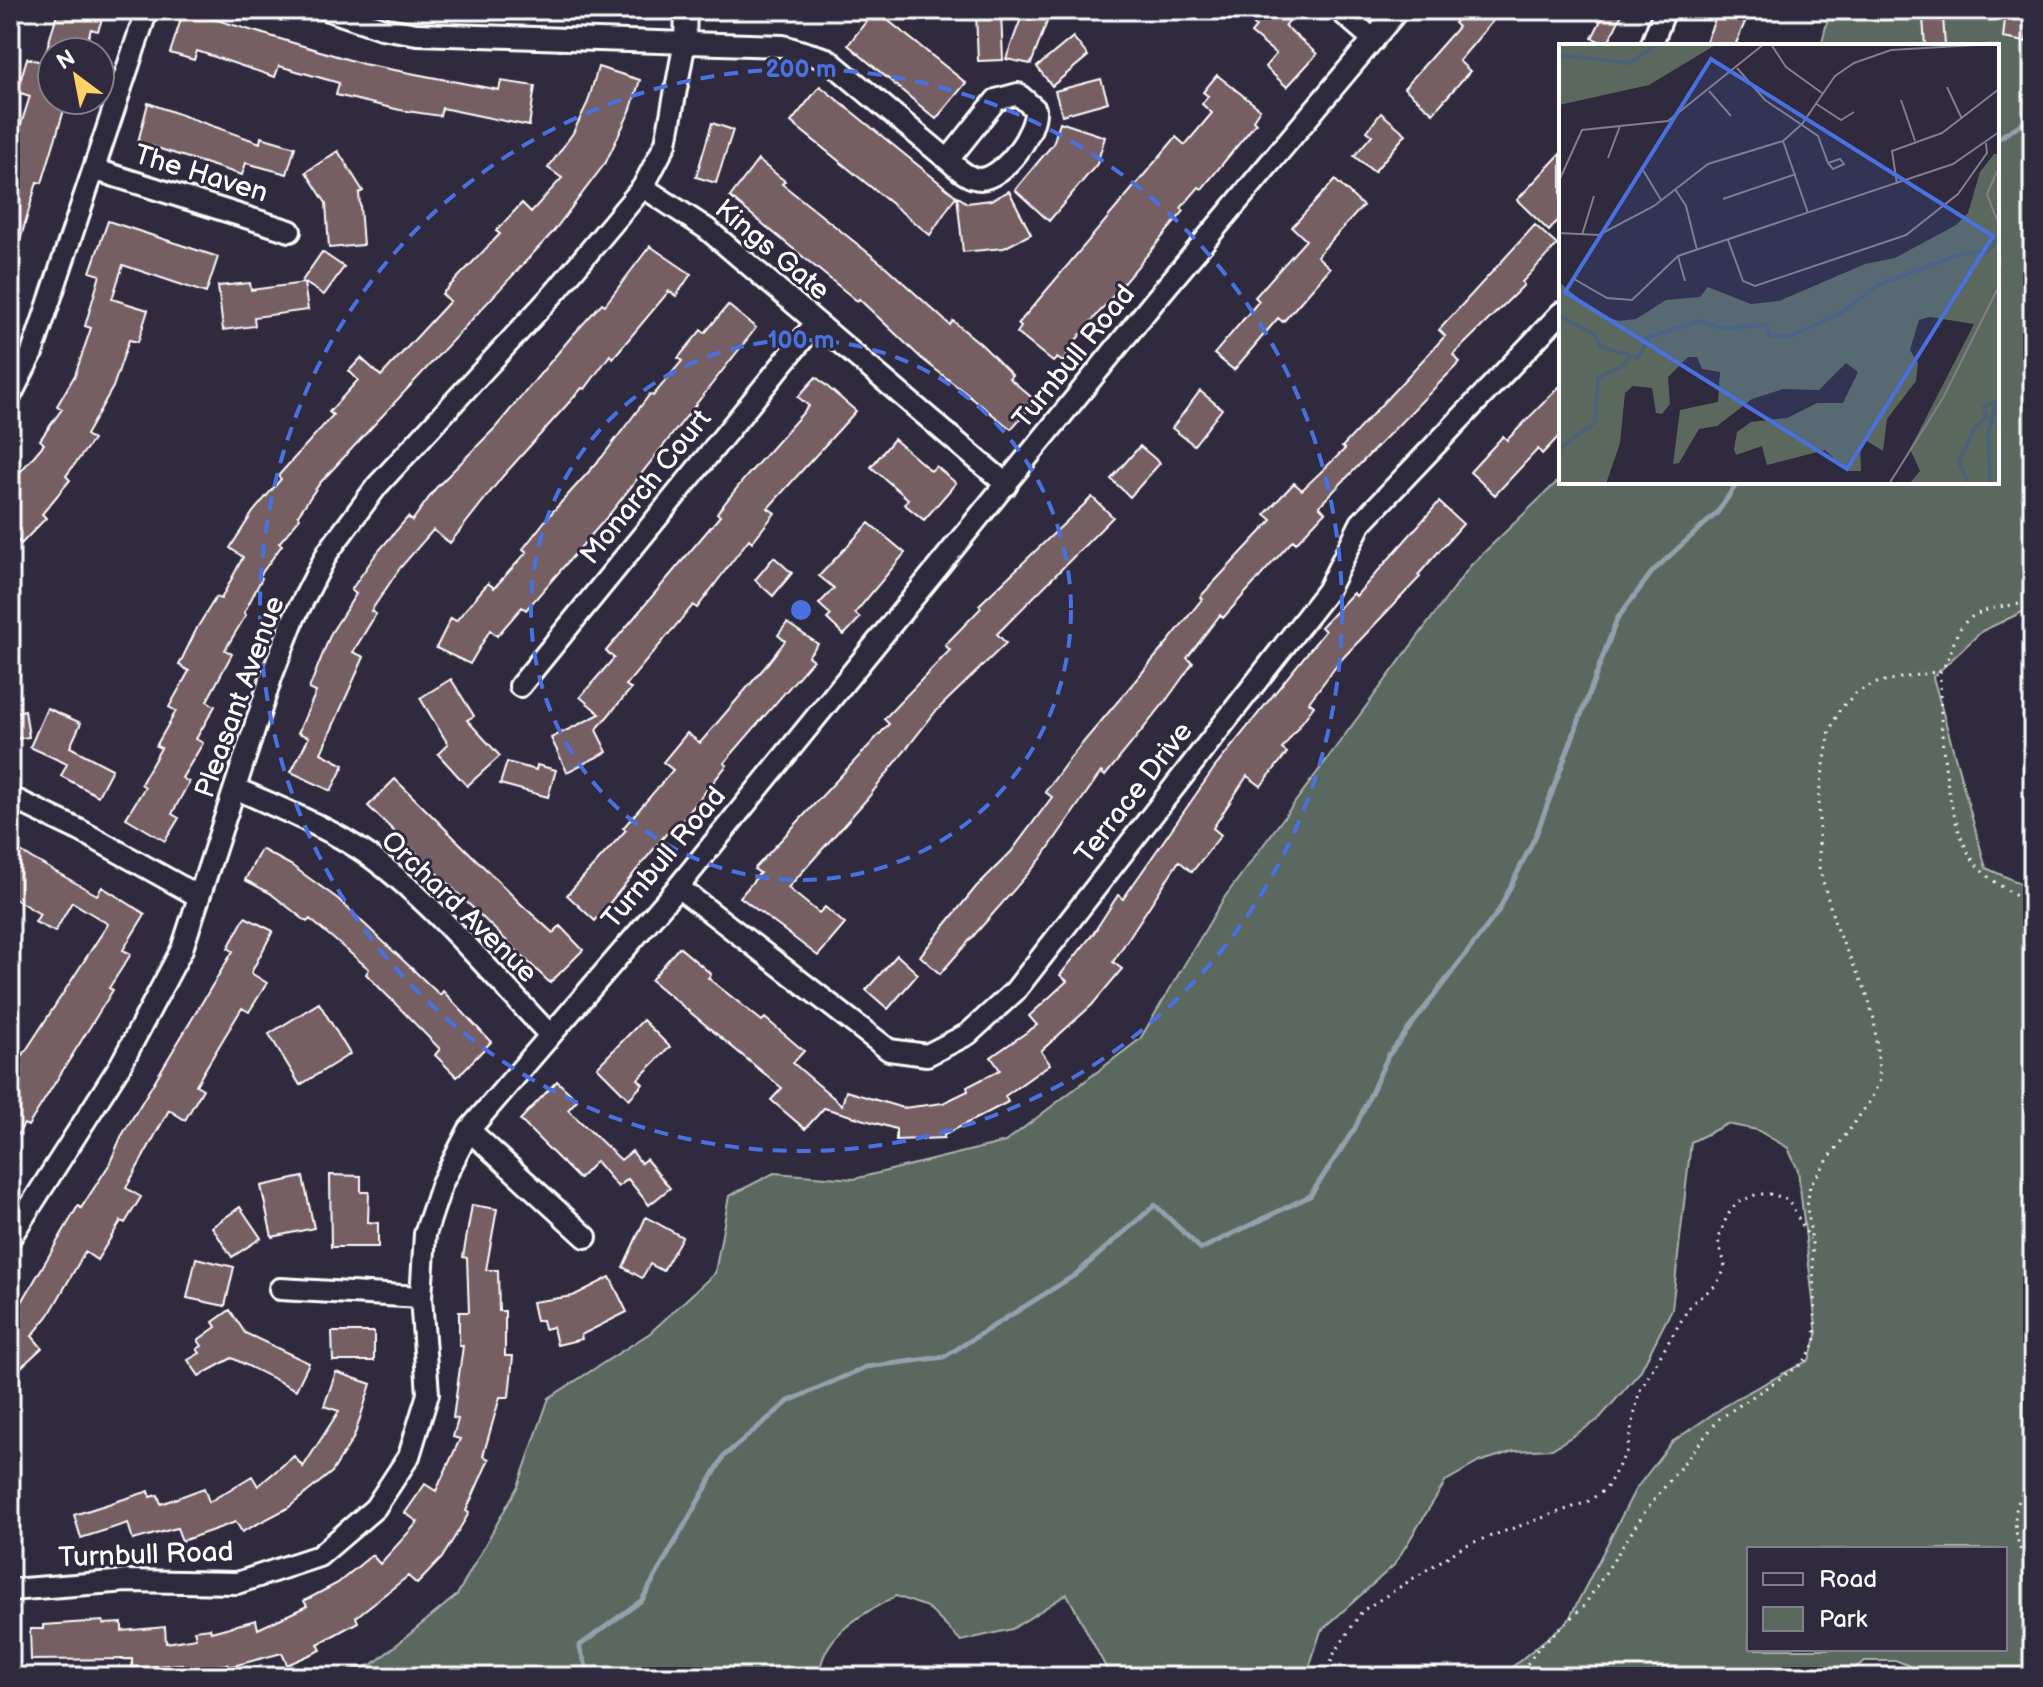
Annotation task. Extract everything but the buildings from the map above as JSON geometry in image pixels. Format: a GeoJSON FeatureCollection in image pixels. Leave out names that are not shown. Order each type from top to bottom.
{"type":"FeatureCollection","features":[{"type":"Feature","properties":{"kind":"street"},"geometry":{"type":"LineString","coordinates":[[10,397],[32,353],[96,170],[147,10]]}},
{"type":"Feature","properties":{"kind":"street"},"geometry":{"type":"LineString","coordinates":[[328,10],[381,28],[417,34],[685,41],[807,50],[827,59],[948,160],[969,177],[981,179],[1005,164],[1031,130],[1035,109],[1018,94],[996,100],[948,160]]}},
{"type":"Feature","properties":{"kind":"street","name":"Pleasant Avenue"},"geometry":{"type":"LineString","coordinates":[[10,1238],[142,1026],[182,949],[288,632],[328,552],[377,486],[568,278],[643,187],[666,143],[685,41],[686,10]]}},
{"type":"Feature","properties":{"kind":"street"},"geometry":{"type":"LineString","coordinates":[[1339,10],[1374,40]]}},
{"type":"Feature","properties":{"kind":"street","name":"Turnbull Road"},"geometry":{"type":"LineString","coordinates":[[10,1590],[127,1581],[237,1583],[319,1556],[375,1508],[409,1456],[428,1394],[421,1297],[425,1234],[442,1183],[469,1130],[678,887],[1156,299],[1398,10]]}},
{"type":"Feature","properties":{"kind":"street"},"geometry":{"type":"LineString","coordinates":[[1652,44],[1665,10]]}},
{"type":"Feature","properties":{"kind":"street","name":"The Haven"},"geometry":{"type":"LineString","coordinates":[[96,170],[290,231]]}},
{"type":"Feature","properties":{"kind":"street","name":"Kings Gate"},"geometry":{"type":"LineString","coordinates":[[643,187],[707,229],[1007,485]]}},
{"type":"Feature","properties":{"kind":"street","name":"Terrace Drive"},"geometry":{"type":"LineString","coordinates":[[678,887],[889,1050],[927,1055],[968,1034],[1015,991],[1327,591],[1361,523],[1559,315]]}},
{"type":"Feature","properties":{"kind":"street","name":"Monarch Court"},"geometry":{"type":"LineString","coordinates":[[520,686],[816,323]]}},
{"type":"Feature","properties":{"kind":"street","name":"Orchard Avenue"},"geometry":{"type":"LineString","coordinates":[[237,789],[351,844],[395,878],[549,1034]]}},
{"type":"Feature","properties":{"kind":"street"},"geometry":{"type":"LineString","coordinates":[[10,797],[81,831],[198,896]]}},
{"type":"Feature","properties":{"kind":"street"},"geometry":{"type":"LineString","coordinates":[[469,1130],[586,1237]]}},
{"type":"Feature","properties":{"kind":"street"},"geometry":{"type":"LineString","coordinates":[[280,1289],[421,1297]]}},
{"type":"Feature","properties":{"kind":"path"},"geometry":{"type":"LineString","coordinates":[[1518,1677],[1539,1647],[1584,1606],[1646,1510],[1719,1419],[1803,1363],[1816,1343],[1812,1242],[1807,1207],[1810,1185],[1870,1101],[1880,1080],[1874,1019],[1866,991],[1837,931],[1819,867],[1819,794],[1830,730],[1840,709],[1857,692],[1879,682],[1940,671],[1945,666],[1959,628],[1975,613],[2033,602]]}},
{"type":"Feature","properties":{"kind":"path"},"geometry":{"type":"LineString","coordinates":[[1940,671],[1941,751],[1963,842],[1981,870],[2033,907]]}},
{"type":"Feature","properties":{"kind":"path"},"geometry":{"type":"LineString","coordinates":[[1325,1677],[1334,1654],[1362,1611],[1466,1545],[1587,1502],[1606,1489],[1627,1451],[1639,1392],[1691,1304],[1715,1286],[1722,1275],[1725,1265],[1718,1240],[1727,1216],[1744,1196],[1757,1194],[1788,1200],[1812,1242]]}},
{"type":"Feature","properties":{"kind":"path"},"geometry":{"type":"LineString","coordinates":[[2033,1482],[2017,1502],[2014,1526],[2033,1585]]}},
{"type":"Feature","properties":{"kind":"path"},"geometry":{"type":"LineString","coordinates":[[1872,1677],[1881,1671],[1908,1668],[1932,1677]]}},
{"type":"Feature","properties":{"kind":"green space"},"geometry":{"type":"Polygon","coordinates":[[[1830,10],[2033,10],[2033,607],[1982,631],[1933,677],[1986,868],[2033,889],[2033,1677],[1935,1677],[1898,1661],[1865,1661],[1842,1677],[1500,1677],[1568,1621],[1635,1490],[1672,1442],[1735,1399],[1809,1360],[1817,1335],[1798,1170],[1788,1148],[1757,1130],[1727,1124],[1691,1142],[1672,1309],[1640,1372],[1598,1420],[1552,1449],[1514,1451],[1479,1462],[1446,1481],[1394,1565],[1321,1631],[1306,1677],[1111,1677],[1067,1594],[1012,1629],[961,1641],[927,1607],[896,1596],[857,1619],[835,1637],[827,1649],[819,1677],[324,1677],[372,1665],[457,1595],[518,1486],[549,1398],[650,1333],[715,1273],[729,1196],[774,1173],[854,1179],[1005,1142],[1140,1039],[1224,898],[1471,565],[1559,480],[1559,484],[1999,484],[1999,44],[1822,44],[1830,10]]]}},
{"type":"Feature","properties":{"kind":"waterway"},"geometry":{"type":"LineString","coordinates":[[1999,138],[2033,117]]}},
{"type":"Feature","properties":{"kind":"waterway"},"geometry":{"type":"LineString","coordinates":[[590,1677],[579,1646],[642,1600],[724,1456],[789,1401],[866,1367],[944,1357],[1075,1275],[1155,1205],[1201,1249],[1310,1196],[1355,1128],[1388,1056],[1498,912],[1536,835],[1617,619],[1653,571],[1717,513],[1737,484]]}}]}
